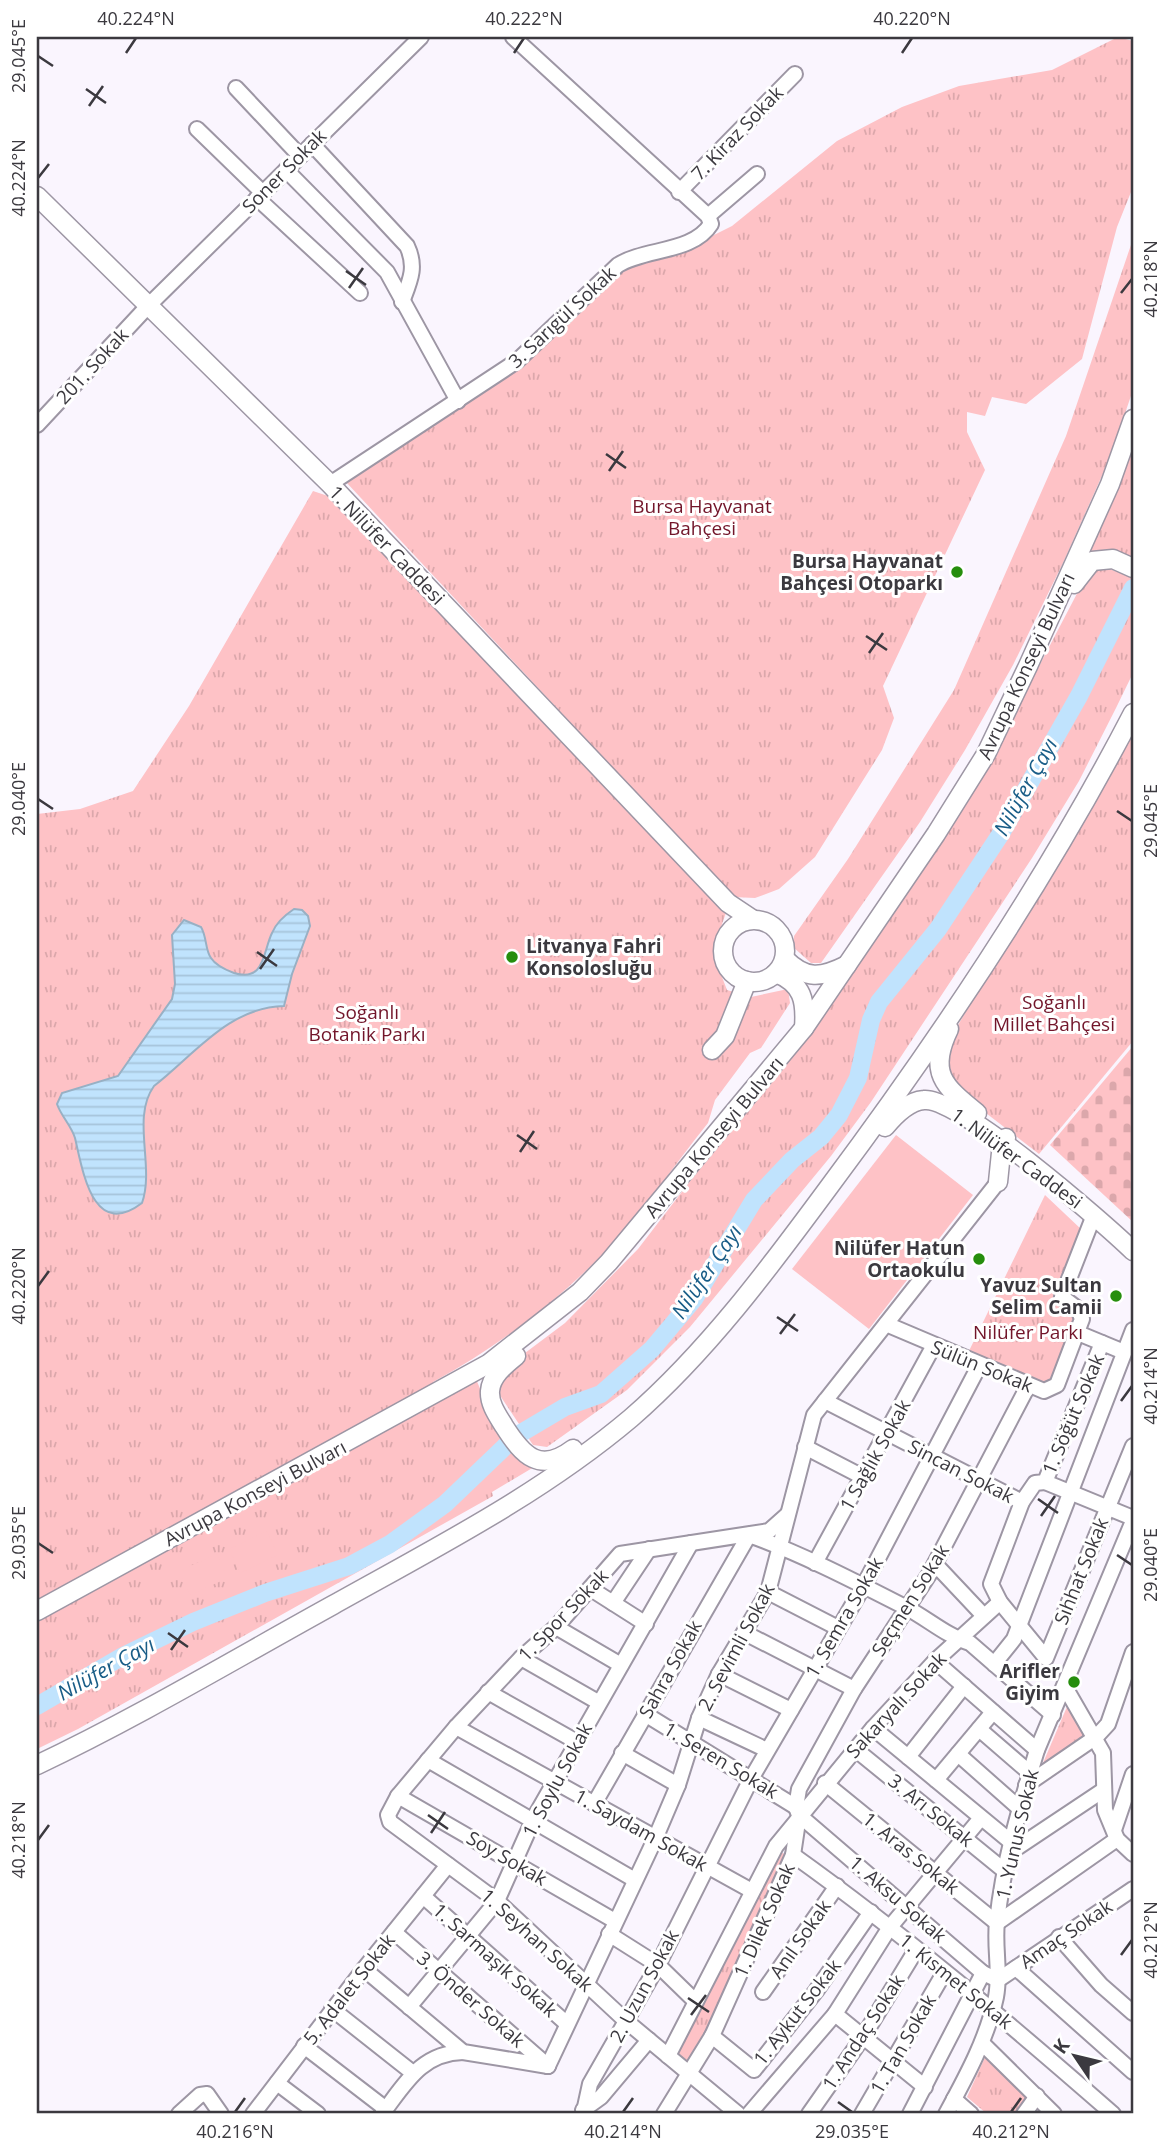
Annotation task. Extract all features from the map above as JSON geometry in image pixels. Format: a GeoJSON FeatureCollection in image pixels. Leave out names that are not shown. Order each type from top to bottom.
{"type":"FeatureCollection","features":[{"type":"Feature","properties":{"kind":"main road","name":"1. Nilüfer Caddesi"},"geometry":{"type":"LineString","coordinates":[[37,195],[330,484],[728,903],[752,919]]}},
{"type":"Feature","properties":{"kind":"main road","name":"Avrupa Konseyi Bulvarı"},"geometry":{"type":"LineString","coordinates":[[37,1611],[488,1364],[580,1292],[617,1254],[804,1028],[850,963],[986,754],[1110,484],[1133,419]]}},
{"type":"Feature","properties":{"kind":"main road"},"geometry":{"type":"LineString","coordinates":[[1028,666],[1077,579],[1092,561],[1113,559],[1133,568]]}},
{"type":"Feature","properties":{"kind":"main road"},"geometry":{"type":"LineString","coordinates":[[37,1765],[163,1700],[504,1508],[569,1465],[631,1418],[671,1380],[785,1247],[882,1116],[1074,823],[1132,715]]}},
{"type":"Feature","properties":{"kind":"main road"},"geometry":{"type":"LineString","coordinates":[[728,903],[733,928]]}},
{"type":"Feature","properties":{"kind":"main road"},"geometry":{"type":"LineString","coordinates":[[752,919],[766,921],[779,930],[784,939],[780,966],[763,981],[741,978],[728,968],[723,954],[723,943],[733,928],[752,919]]}},
{"type":"Feature","properties":{"kind":"main road","name":"1. Nilüfer Caddesi"},"geometry":{"type":"LineString","coordinates":[[990,954],[942,1044],[938,1060],[941,1076],[948,1089],[1005,1139],[1133,1237]]}},
{"type":"Feature","properties":{"kind":"main road"},"geometry":{"type":"LineString","coordinates":[[780,966],[814,977],[830,974],[850,963]]}},
{"type":"Feature","properties":{"kind":"main road"},"geometry":{"type":"LineString","coordinates":[[780,966],[804,996],[804,1028]]}},
{"type":"Feature","properties":{"kind":"main road","name":"1. Nilüfer Caddesi"},"geometry":{"type":"LineString","coordinates":[[785,1247],[820,1215],[886,1126],[911,1104],[934,1100],[1005,1139]]}},
{"type":"Feature","properties":{"kind":"main road"},"geometry":{"type":"LineString","coordinates":[[998,1182],[1005,1139]]}},
{"type":"Feature","properties":{"kind":"main road","name":"1. Nilüfer Caddesi"},"geometry":{"type":"LineString","coordinates":[[1030,1158],[1133,1251]]}},
{"type":"Feature","properties":{"kind":"main road"},"geometry":{"type":"LineString","coordinates":[[998,1182],[1030,1158]]}},
{"type":"Feature","properties":{"kind":"main road"},"geometry":{"type":"LineString","coordinates":[[669,1189],[633,1247],[599,1284],[501,1368],[490,1391],[499,1419],[517,1447],[531,1458],[542,1462],[559,1459],[606,1426],[729,1314]]}},
{"type":"Feature","properties":{"kind":"street","name":"Soner Sokak"},"geometry":{"type":"LineString","coordinates":[[148,306],[421,37]]}},
{"type":"Feature","properties":{"kind":"street"},"geometry":{"type":"LineString","coordinates":[[513,37],[708,216],[757,174]]}},
{"type":"Feature","properties":{"kind":"street","name":"7. Kiraz Sokak"},"geometry":{"type":"LineString","coordinates":[[679,192],[795,74]]}},
{"type":"Feature","properties":{"kind":"street"},"geometry":{"type":"LineString","coordinates":[[236,88],[300,156]]}},
{"type":"Feature","properties":{"kind":"street"},"geometry":{"type":"LineString","coordinates":[[197,129],[360,293]]}},
{"type":"Feature","properties":{"kind":"street"},"geometry":{"type":"LineString","coordinates":[[312,144],[407,246],[414,259],[413,273],[402,302]]}},
{"type":"Feature","properties":{"kind":"street"},"geometry":{"type":"LineString","coordinates":[[286,170],[387,272],[458,401]]}},
{"type":"Feature","properties":{"kind":"street","name":"3. Sarıgül Sokak"},"geometry":{"type":"LineString","coordinates":[[330,484],[517,361],[618,265],[633,256],[687,242],[706,231],[711,224],[708,216]]}},
{"type":"Feature","properties":{"kind":"street","name":"201. Sokak"},"geometry":{"type":"LineString","coordinates":[[39,418],[148,306]]}},
{"type":"Feature","properties":{"kind":"street","name":"2. Sevimli Sokak"},"geometry":{"type":"LineString","coordinates":[[548,2066],[655,1839],[678,1785],[699,1718],[719,1674],[768,1592],[782,1547],[787,1515],[814,1415],[998,1182]]}},
{"type":"Feature","properties":{"kind":"street"},"geometry":{"type":"LineString","coordinates":[[1094,1215],[1062,1297],[1078,1309],[1082,1319],[1078,1333],[1124,1352]]}},
{"type":"Feature","properties":{"kind":"street","name":"Sülün Sokak"},"geometry":{"type":"LineString","coordinates":[[886,1324],[933,1347],[1044,1391],[1057,1385],[1078,1333]]}},
{"type":"Feature","properties":{"kind":"street"},"geometry":{"type":"LineString","coordinates":[[994,1664],[1014,1639],[1133,1330]]}},
{"type":"Feature","properties":{"kind":"street","name":"1. Söğüt Sokak"},"geometry":{"type":"LineString","coordinates":[[1000,1602],[991,1584],[1023,1502],[1035,1483],[1045,1482],[1102,1343]]}},
{"type":"Feature","properties":{"kind":"street","name":"1 Sağlık Sokak"},"geometry":{"type":"LineString","coordinates":[[815,1563],[933,1347]]}},
{"type":"Feature","properties":{"kind":"street","name":"1. Semra Sokak"},"geometry":{"type":"LineString","coordinates":[[705,1866],[767,1750],[863,1587],[979,1366]]}},
{"type":"Feature","properties":{"kind":"street","name":"Seçmen Sokak"},"geometry":{"type":"LineString","coordinates":[[798,1811],[799,1789],[854,1689],[935,1564],[1028,1385]]}},
{"type":"Feature","properties":{"kind":"street","name":"Sincan Sokak"},"geometry":{"type":"LineString","coordinates":[[825,1401],[1023,1502]]}},
{"type":"Feature","properties":{"kind":"street","name":"Sıhhat Sokak"},"geometry":{"type":"LineString","coordinates":[[1018,1626],[1046,1658],[1133,1446]]}},
{"type":"Feature","properties":{"kind":"street"},"geometry":{"type":"LineString","coordinates":[[805,1447],[863,1477]]}},
{"type":"Feature","properties":{"kind":"street"},"geometry":{"type":"LineString","coordinates":[[1045,1482],[1107,1507],[1132,1525]]}},
{"type":"Feature","properties":{"kind":"street","name":"1. Spor Sokak"},"geometry":{"type":"LineString","coordinates":[[394,1802],[456,1727],[521,1658],[556,1627],[620,1554],[769,1531],[787,1515]]}},
{"type":"Feature","properties":{"kind":"street","name":"1. Yunus Sokak"},"geometry":{"type":"LineString","coordinates":[[946,2114],[982,2043],[993,2009],[998,1980],[997,1923],[1019,1808],[1037,1750],[1132,1525]]}},
{"type":"Feature","properties":{"kind":"street"},"geometry":{"type":"LineString","coordinates":[[749,1535],[815,1563],[907,1608],[958,1640],[970,1643],[1053,1715]]}},
{"type":"Feature","properties":{"kind":"street","name":"Sahra Sokak"},"geometry":{"type":"LineString","coordinates":[[594,1804],[749,1535]]}},
{"type":"Feature","properties":{"kind":"street","name":"1. Soylu Sokak"},"geometry":{"type":"LineString","coordinates":[[410,2007],[497,1901],[534,1818],[691,1543]]}},
{"type":"Feature","properties":{"kind":"street"},"geometry":{"type":"LineString","coordinates":[[613,1604],[649,1549]]}},
{"type":"Feature","properties":{"kind":"street"},"geometry":{"type":"LineString","coordinates":[[935,1564],[984,1616]]}},
{"type":"Feature","properties":{"kind":"street"},"geometry":{"type":"LineString","coordinates":[[591,1590],[646,1624]]}},
{"type":"Feature","properties":{"kind":"street"},"geometry":{"type":"LineString","coordinates":[[768,1592],[838,1628]]}},
{"type":"Feature","properties":{"kind":"street"},"geometry":{"type":"LineString","coordinates":[[1000,1602],[1018,1626]]}},
{"type":"Feature","properties":{"kind":"street","name":"Sakaryalı Sokak"},"geometry":{"type":"LineString","coordinates":[[798,1811],[935,1661],[1000,1602]]}},
{"type":"Feature","properties":{"kind":"street"},"geometry":{"type":"LineString","coordinates":[[556,1627],[621,1665]]}},
{"type":"Feature","properties":{"kind":"street"},"geometry":{"type":"LineString","coordinates":[[745,1633],[854,1689]]}},
{"type":"Feature","properties":{"kind":"street"},"geometry":{"type":"LineString","coordinates":[[979,1729],[1028,1779],[1096,1738],[1108,1724],[1133,1652]]}},
{"type":"Feature","properties":{"kind":"street"},"geometry":{"type":"LineString","coordinates":[[521,1658],[598,1702]]}},
{"type":"Feature","properties":{"kind":"street"},"geometry":{"type":"LineString","coordinates":[[935,1661],[1037,1750]]}},
{"type":"Feature","properties":{"kind":"street"},"geometry":{"type":"LineString","coordinates":[[719,1674],[791,1710]]}},
{"type":"Feature","properties":{"kind":"street"},"geometry":{"type":"LineString","coordinates":[[908,1757],[964,1686]]}},
{"type":"Feature","properties":{"kind":"street"},"geometry":{"type":"LineString","coordinates":[[1065,1687],[1103,1753],[1102,1791],[1105,1810],[1116,1835],[1133,1851]]}},
{"type":"Feature","properties":{"kind":"street"},"geometry":{"type":"LineString","coordinates":[[488,1692],[576,1742]]}},
{"type":"Feature","properties":{"kind":"street"},"geometry":{"type":"LineString","coordinates":[[936,1780],[993,1712]]}},
{"type":"Feature","properties":{"kind":"street","name":"1. Seren Sokak"},"geometry":{"type":"LineString","coordinates":[[645,1714],[798,1811]]}},
{"type":"Feature","properties":{"kind":"street"},"geometry":{"type":"LineString","coordinates":[[699,1718],[767,1750]]}},
{"type":"Feature","properties":{"kind":"street","name":"1. Saydam Sokak"},"geometry":{"type":"LineString","coordinates":[[456,1727],[752,1891]]}},
{"type":"Feature","properties":{"kind":"street"},"geometry":{"type":"LineString","coordinates":[[873,1728],[981,1818],[1010,1847],[1102,1791]]}},
{"type":"Feature","properties":{"kind":"street","name":"3. Arı Sokak"},"geometry":{"type":"LineString","coordinates":[[855,1749],[1006,1872]]}},
{"type":"Feature","properties":{"kind":"street"},"geometry":{"type":"LineString","coordinates":[[622,1753],[678,1785]]}},
{"type":"Feature","properties":{"kind":"street"},"geometry":{"type":"LineString","coordinates":[[958,1754],[1019,1808]]}},
{"type":"Feature","properties":{"kind":"street"},"geometry":{"type":"LineString","coordinates":[[428,1760],[534,1818],[635,1880]]}},
{"type":"Feature","properties":{"kind":"street"},"geometry":{"type":"LineString","coordinates":[[997,1923],[1116,1835],[1133,1774]]}},
{"type":"Feature","properties":{"kind":"street","name":"1. Aras Sokak"},"geometry":{"type":"LineString","coordinates":[[825,1783],[997,1923]]}},
{"type":"Feature","properties":{"kind":"street","name":"Soy Sokak"},"geometry":{"type":"LineString","coordinates":[[394,1802],[514,1863],[612,1928],[658,1965],[695,2001]]}},
{"type":"Feature","properties":{"kind":"street","name":"1. Seyhan Sokak"},"geometry":{"type":"LineString","coordinates":[[394,1802],[390,1822],[497,1901],[536,1934],[626,2021],[738,2114]]}},
{"type":"Feature","properties":{"kind":"street","name":"1. Dilek Sokak"},"geometry":{"type":"LineString","coordinates":[[664,2114],[712,2036],[793,1855],[798,1811]]}},
{"type":"Feature","properties":{"kind":"street","name":"1. Dilek Sokak"},"geometry":{"type":"LineString","coordinates":[[668,2056],[752,1891],[798,1811]]}},
{"type":"Feature","properties":{"kind":"street","name":"1. Aksu Sokak"},"geometry":{"type":"LineString","coordinates":[[798,1811],[983,1973],[998,1980]]}},
{"type":"Feature","properties":{"kind":"street"},"geometry":{"type":"LineString","coordinates":[[749,2114],[835,2014],[890,1927],[981,1818]]}},
{"type":"Feature","properties":{"kind":"street","name":"1. Kısmet Sokak"},"geometry":{"type":"LineString","coordinates":[[793,1855],[871,1912],[944,1973],[993,2009],[1113,2114]]}},
{"type":"Feature","properties":{"kind":"street","name":"5. Adalet Sokak"},"geometry":{"type":"LineString","coordinates":[[253,2114],[332,2009],[448,1865]]}},
{"type":"Feature","properties":{"kind":"street","name":"2. Uzun Sokak"},"geometry":{"type":"LineString","coordinates":[[582,2110],[590,2084],[658,1965],[705,1866]]}},
{"type":"Feature","properties":{"kind":"street","name":"Anıl Sokak"},"geometry":{"type":"LineString","coordinates":[[763,1992],[837,1886]]}},
{"type":"Feature","properties":{"kind":"street","name":"Amaç Sokak"},"geometry":{"type":"LineString","coordinates":[[998,1980],[1133,1889]]}},
{"type":"Feature","properties":{"kind":"street","name":"1. Sarmaşık Sokak"},"geometry":{"type":"LineString","coordinates":[[423,1896],[566,2024]]}},
{"type":"Feature","properties":{"kind":"street","name":"1. Aykut Sokak"},"geometry":{"type":"LineString","coordinates":[[712,2036],[754,2070],[816,1990],[871,1912]]}},
{"type":"Feature","properties":{"kind":"street","name":"3. Önder Sokak"},"geometry":{"type":"LineString","coordinates":[[394,1932],[548,2066]]}},
{"type":"Feature","properties":{"kind":"street"},"geometry":{"type":"LineString","coordinates":[[1059,1937],[1101,1986],[1133,2013]]}},
{"type":"Feature","properties":{"kind":"street","name":"1. Andaç Sokak"},"geometry":{"type":"LineString","coordinates":[[809,2114],[863,2037],[916,1950]]}},
{"type":"Feature","properties":{"kind":"street"},"geometry":{"type":"LineString","coordinates":[[1016,1968],[1133,2072]]}},
{"type":"Feature","properties":{"kind":"street"},"geometry":{"type":"LineString","coordinates":[[364,1969],[463,2052]]}},
{"type":"Feature","properties":{"kind":"street","name":"1. Tan Sokak"},"geometry":{"type":"LineString","coordinates":[[862,2114],[944,1973]]}},
{"type":"Feature","properties":{"kind":"street"},"geometry":{"type":"LineString","coordinates":[[910,2114],[983,1973]]}},
{"type":"Feature","properties":{"kind":"street"},"geometry":{"type":"LineString","coordinates":[[332,2009],[413,2073]]}},
{"type":"Feature","properties":{"kind":"street"},"geometry":{"type":"LineString","coordinates":[[835,2014],[925,2087]]}},
{"type":"Feature","properties":{"kind":"street"},"geometry":{"type":"LineString","coordinates":[[582,2110],[601,2097],[649,2040]]}},
{"type":"Feature","properties":{"kind":"street"},"geometry":{"type":"LineString","coordinates":[[982,2043],[1055,2114]]}},
{"type":"Feature","properties":{"kind":"street"},"geometry":{"type":"LineString","coordinates":[[304,2046],[384,2112],[413,2073],[435,2056],[463,2052],[548,2066]]}},
{"type":"Feature","properties":{"kind":"street"},"geometry":{"type":"LineString","coordinates":[[277,2083],[318,2114]]}},
{"type":"Feature","properties":{"kind":"street"},"geometry":{"type":"LineString","coordinates":[[179,2114],[200,2095],[208,2094],[220,2114]]}},
{"type":"Feature","properties":{"kind":"street"},"geometry":{"type":"LineString","coordinates":[[1024,2114],[1037,2096]]}},
{"type":"Feature","properties":{"kind":"street"},"geometry":{"type":"LineString","coordinates":[[954,2099],[971,2114]]}},
{"type":"Feature","properties":{"kind":"green space","name":"Bursa Hayvanat Bahçesi"},"geometry":{"type":"Polygon","coordinates":[[[1118,37],[1133,41],[1133,187],[1117,227],[1082,359],[1026,404],[992,397],[985,416],[967,412],[967,432],[985,470],[883,686],[894,718],[882,750],[815,857],[779,889],[755,898],[733,897],[346,482],[522,363],[623,269],[680,252],[732,226],[837,141],[902,107],[959,86],[1052,70],[1118,37]]]}},
{"type":"Feature","properties":{"kind":"green space"},"geometry":{"type":"Polygon","coordinates":[[[1133,239],[1133,390],[1109,460],[1013,665],[965,750],[920,822],[821,963],[811,963],[793,947],[794,936],[848,859],[954,690],[1066,436],[1133,239]]]}},
{"type":"Feature","properties":{"kind":"green space"},"geometry":{"type":"Polygon","coordinates":[[[1133,441],[1133,563],[1089,555],[1133,441]]]}},
{"type":"Feature","properties":{"kind":"green space","name":"Soğanlı Botanik Parkı"},"geometry":{"type":"Polygon","coordinates":[[[313,491],[331,497],[677,861],[727,910],[715,944],[714,956],[727,990],[751,997],[788,989],[790,1003],[761,1048],[750,1053],[715,1100],[708,1123],[632,1222],[585,1272],[544,1307],[502,1340],[433,1382],[435,1388],[37,1605],[37,814],[80,809],[133,791],[189,706],[313,491]]]}},
{"type":"Feature","properties":{"kind":"green space"},"geometry":{"type":"Polygon","coordinates":[[[1102,566],[1133,578],[1133,673],[1079,781],[1032,858],[871,1102],[831,1156],[690,1327],[627,1390],[547,1447],[533,1445],[497,1391],[501,1371],[565,1323],[638,1249],[806,1030],[990,760],[1082,584],[1094,569],[1102,566]]]}},
{"type":"Feature","properties":{"kind":"green space","name":"Soğanlı Millet Bahçesi"},"geometry":{"type":"Polygon","coordinates":[[[1133,722],[1133,1041],[1039,1154],[947,1083],[943,1063],[950,1039],[1133,722]]]}},
{"type":"Feature","properties":{"kind":"green space"},"geometry":{"type":"Polygon","coordinates":[[[1133,1046],[1133,1222],[1050,1145],[1133,1046]]]}},
{"type":"Feature","properties":{"kind":"green space"},"geometry":{"type":"Polygon","coordinates":[[[896,1135],[973,1195],[869,1329],[792,1269],[896,1135]]]}},
{"type":"Feature","properties":{"kind":"green space","name":"Nilüfer Parkı"},"geometry":{"type":"Polygon","coordinates":[[[1045,1195],[1082,1230],[1055,1299],[1074,1314],[1071,1342],[1064,1363],[1047,1384],[967,1355],[1045,1195]]]}},
{"type":"Feature","properties":{"kind":"green space"},"geometry":{"type":"Polygon","coordinates":[[[476,1379],[491,1415],[534,1467],[492,1492],[493,1496],[78,1729],[37,1749],[37,1616],[476,1379]]]}},
{"type":"Feature","properties":{"kind":"green space"},"geometry":{"type":"Polygon","coordinates":[[[267,1531],[278,1555],[240,1573],[229,1549],[267,1531]]]}},
{"type":"Feature","properties":{"kind":"green space"},"geometry":{"type":"Polygon","coordinates":[[[217,1554],[228,1578],[190,1595],[179,1571],[217,1554]]]}},
{"type":"Feature","properties":{"kind":"green space"},"geometry":{"type":"Polygon","coordinates":[[[1069,1702],[1089,1734],[1040,1770],[1069,1702]]]}},
{"type":"Feature","properties":{"kind":"green space"},"geometry":{"type":"Polygon","coordinates":[[[782,1853],[786,1854],[786,1861],[692,2064],[678,2054],[782,1853]]]}},
{"type":"Feature","properties":{"kind":"green space"},"geometry":{"type":"Polygon","coordinates":[[[986,2055],[1031,2097],[1018,2114],[987,2114],[967,2097],[986,2055]]]}},
{"type":"Feature","properties":{"kind":"water"},"geometry":{"type":"Polygon","coordinates":[[[294,909],[302,910],[308,916],[310,926],[292,974],[284,1006],[264,1008],[229,1024],[154,1086],[144,1113],[146,1174],[142,1203],[125,1212],[112,1213],[101,1208],[87,1183],[73,1133],[57,1104],[62,1093],[118,1076],[172,999],[175,984],[172,935],[184,920],[201,927],[209,955],[216,963],[231,972],[244,975],[252,973],[261,964],[274,929],[294,909]]]}},
{"type":"Feature","properties":{"kind":"waterway","name":"Nilüfer Çayı"},"geometry":{"type":"LineString","coordinates":[[37,1706],[123,1656],[193,1622],[265,1593],[349,1566],[390,1544],[445,1504],[516,1436],[565,1407],[601,1394],[652,1349],[694,1299],[754,1200],[792,1160],[821,1137],[839,1115],[858,1078],[871,1020],[879,1002],[938,929],[1000,835],[1079,696],[1133,588]]}},
{"type":"Feature","properties":{"kind":"place","name":"Bursa Hayvanat Bahçesi Otoparkı"},"geometry":{"type":"Point","coordinates":[957,572]}},
{"type":"Feature","properties":{"kind":"place","name":"Litvanya Fahri Konsolosluğu"},"geometry":{"type":"Point","coordinates":[512,957]}},
{"type":"Feature","properties":{"kind":"place","name":"Nilüfer Hatun Ortaokulu"},"geometry":{"type":"Point","coordinates":[979,1259]}},
{"type":"Feature","properties":{"kind":"place","name":"Yavuz Sultan Selim Camii"},"geometry":{"type":"Point","coordinates":[1116,1296]}},
{"type":"Feature","properties":{"kind":"place","name":"Arifler Giyim"},"geometry":{"type":"Point","coordinates":[1074,1682]}}]}
